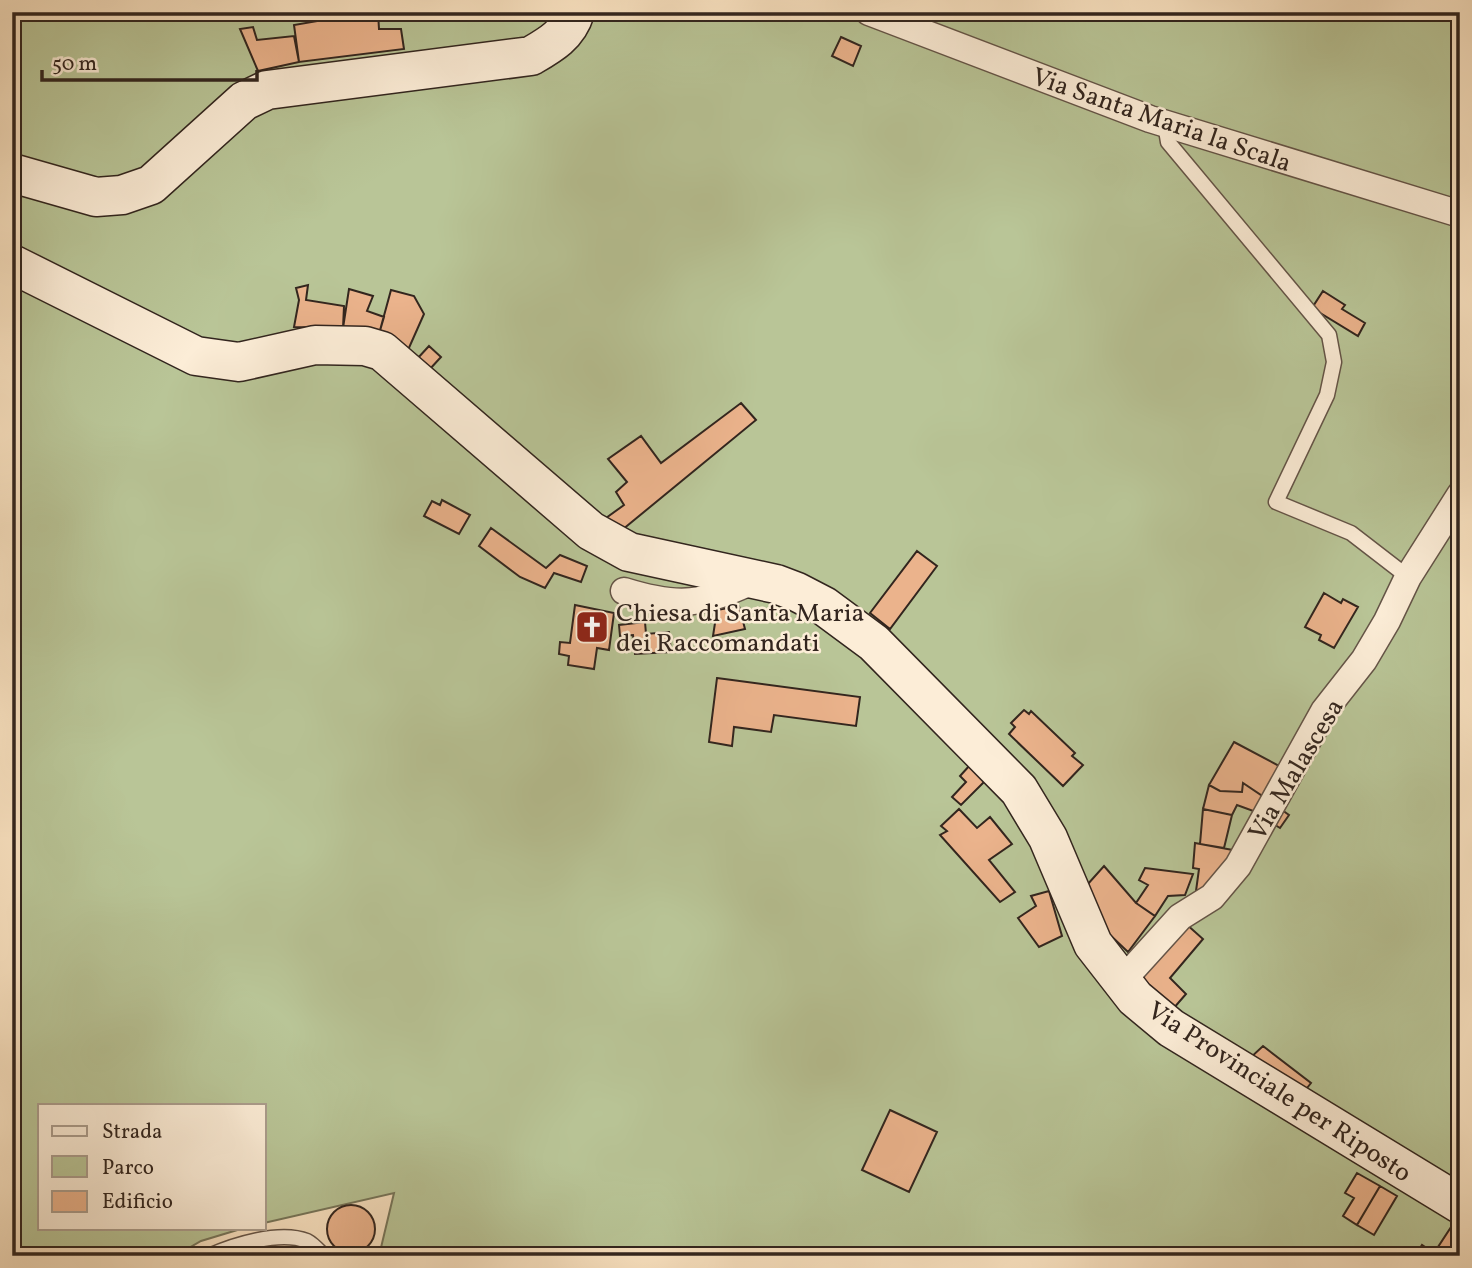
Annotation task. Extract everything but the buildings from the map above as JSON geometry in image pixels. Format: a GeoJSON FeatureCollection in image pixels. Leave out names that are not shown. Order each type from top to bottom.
{"type":"FeatureCollection","features":[{"type":"Feature","properties":{"kind":"street"},"geometry":{"type":"LineString","coordinates":[[12,173],[96,197],[122,195],[151,185],[244,101],[267,90],[531,56],[555,43],[572,22],[575,12]]}},
{"type":"Feature","properties":{"kind":"street","name":"Via Santa Maria la Scala"},"geometry":{"type":"LineString","coordinates":[[869,12],[1165,124],[1460,214]]}},
{"type":"Feature","properties":{"kind":"street","name":"Via Provinciale per Riposto"},"geometry":{"type":"LineString","coordinates":[[12,264],[196,356],[239,362],[315,345],[365,346],[382,351],[591,531],[629,552],[786,588],[824,606],[874,643],[1019,790],[1048,838],[1093,944],[1121,982],[1171,1028],[1446,1191]]}},
{"type":"Feature","properties":{"kind":"street","name":"Via Malascesa"},"geometry":{"type":"LineString","coordinates":[[1121,982],[1180,916],[1212,897],[1238,866],[1324,711],[1364,660],[1408,577],[1460,495]]}},
{"type":"Feature","properties":{"kind":"street"},"geometry":{"type":"LineString","coordinates":[[624,592],[659,602],[689,603],[714,598],[755,580]]}},
{"type":"Feature","properties":{"kind":"lane"},"geometry":{"type":"LineString","coordinates":[[1165,124],[1168,142],[1329,335],[1334,362],[1327,395],[1276,502],[1351,533],[1408,577]]}},
{"type":"Feature","properties":{"kind":"lane"},"geometry":{"type":"LineString","coordinates":[[209,1256],[237,1243],[287,1238],[307,1241],[324,1256]]}},
{"type":"Feature","properties":{"kind":"green space"},"geometry":{"type":"Polygon","coordinates":[[[12,12],[1460,12],[1460,1256],[379,1256],[394,1193],[266,1223],[266,1104],[38,1104],[38,1230],[237,1230],[201,1241],[175,1256],[12,1256],[12,12]]]}},
{"type":"Feature","properties":{"kind":"place","name":"Chiesa di Santa Maria dei Raccomandati"},"geometry":{"type":"Point","coordinates":[592,627]}}]}
